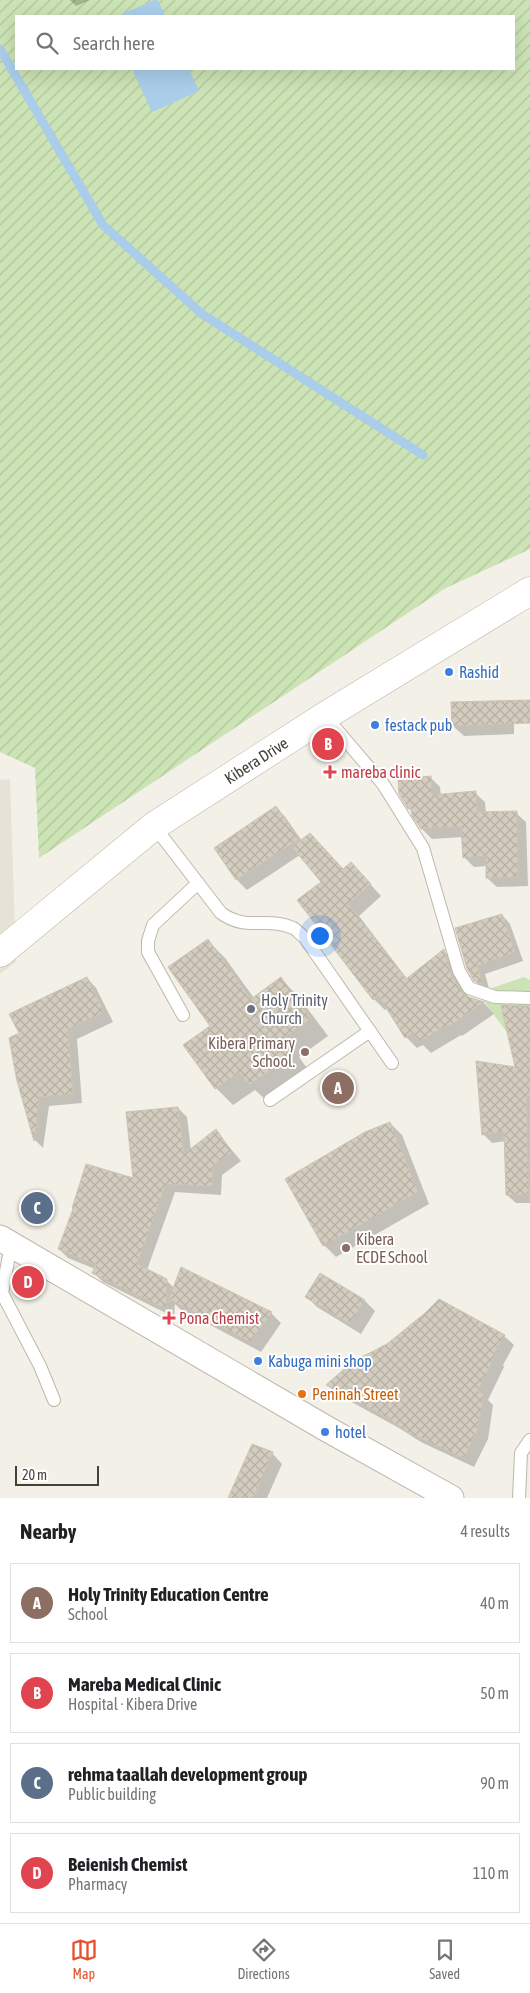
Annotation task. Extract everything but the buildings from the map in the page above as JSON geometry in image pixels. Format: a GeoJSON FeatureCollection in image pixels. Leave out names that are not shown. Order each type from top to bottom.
{"type":"FeatureCollection","features":[{"type":"Feature","properties":{"kind":"street","name":"Kibera Drive"},"geometry":{"type":"LineString","coordinates":[[0,953],[154,826],[325,716],[530,591]]}},
{"type":"Feature","properties":{"kind":"street"},"geometry":{"type":"LineString","coordinates":[[6,1242],[327,1429],[452,1498]]}},
{"type":"Feature","properties":{"kind":"lane"},"geometry":{"type":"LineString","coordinates":[[325,716],[383,784],[423,848],[459,971],[469,988],[496,997],[530,998]]}},
{"type":"Feature","properties":{"kind":"lane"},"geometry":{"type":"LineString","coordinates":[[154,826],[197,884],[221,913],[231,921],[244,924],[281,924],[294,928],[305,938],[392,1064]]}},
{"type":"Feature","properties":{"kind":"lane"},"geometry":{"type":"LineString","coordinates":[[182,1015],[148,952],[148,941],[153,925],[197,884]]}},
{"type":"Feature","properties":{"kind":"lane"},"geometry":{"type":"LineString","coordinates":[[270,1100],[370,1030]]}},
{"type":"Feature","properties":{"kind":"lane"},"geometry":{"type":"LineString","coordinates":[[6,1242],[2,1293],[40,1366],[54,1400]]}},
{"type":"Feature","properties":{"kind":"lane"},"geometry":{"type":"LineString","coordinates":[[519,1498],[521,1453],[530,1440]]}},
{"type":"Feature","properties":{"kind":"shaded area"},"geometry":{"type":"Polygon","coordinates":[[[10,779],[16,962],[0,974],[0,780],[10,779]]]}},
{"type":"Feature","properties":{"kind":"green space"},"geometry":{"type":"Polygon","coordinates":[[[0,0],[530,0],[530,549],[444,589],[39,858],[35,768],[0,752],[0,0]]]}},
{"type":"Feature","properties":{"kind":"green space"},"geometry":{"type":"Polygon","coordinates":[[[524,977],[530,980],[530,1034],[506,1031],[478,993],[524,977]]]}},
{"type":"Feature","properties":{"kind":"water"},"geometry":{"type":"Polygon","coordinates":[[[158,0],[165,15],[120,15],[158,0]]]}},
{"type":"Feature","properties":{"kind":"water"},"geometry":{"type":"Polygon","coordinates":[[[132,70],[189,70],[199,91],[152,112],[132,70]]]}},
{"type":"Feature","properties":{"kind":"waterway"},"geometry":{"type":"LineString","coordinates":[[0,49],[103,225],[202,314],[423,455]]}},
{"type":"Feature","properties":{"kind":"place","name":"Rashid"},"geometry":{"type":"Point","coordinates":[449,672]}},
{"type":"Feature","properties":{"kind":"place","name":"festack pub"},"geometry":{"type":"Point","coordinates":[375,725]}},
{"type":"Feature","properties":{"kind":"place","name":"Mareba Medical Clinic"},"geometry":{"type":"Point","coordinates":[328,744]}},
{"type":"Feature","properties":{"kind":"place","name":"mareba clinic"},"geometry":{"type":"Point","coordinates":[330,772]}},
{"type":"Feature","properties":{"kind":"place","name":"Holy Trinity Church"},"geometry":{"type":"Point","coordinates":[251,1009]}},
{"type":"Feature","properties":{"kind":"place","name":"Kibera Primary School."},"geometry":{"type":"Point","coordinates":[305,1052]}},
{"type":"Feature","properties":{"kind":"place","name":"Holy Trinity Education Centre"},"geometry":{"type":"Point","coordinates":[338,1088]}},
{"type":"Feature","properties":{"kind":"place","name":"rehma taallah development group"},"geometry":{"type":"Point","coordinates":[37,1208]}},
{"type":"Feature","properties":{"kind":"place","name":"Kibera ECDE School"},"geometry":{"type":"Point","coordinates":[346,1248]}},
{"type":"Feature","properties":{"kind":"place","name":"Beienish Chemist"},"geometry":{"type":"Point","coordinates":[28,1282]}},
{"type":"Feature","properties":{"kind":"place","name":"Pona Chemist"},"geometry":{"type":"Point","coordinates":[169,1318]}},
{"type":"Feature","properties":{"kind":"place","name":"Kabuga mini shop"},"geometry":{"type":"Point","coordinates":[258,1361]}},
{"type":"Feature","properties":{"kind":"place","name":"Peninah Street"},"geometry":{"type":"Point","coordinates":[302,1394]}},
{"type":"Feature","properties":{"kind":"place","name":"hotel"},"geometry":{"type":"Point","coordinates":[325,1432]}}]}
